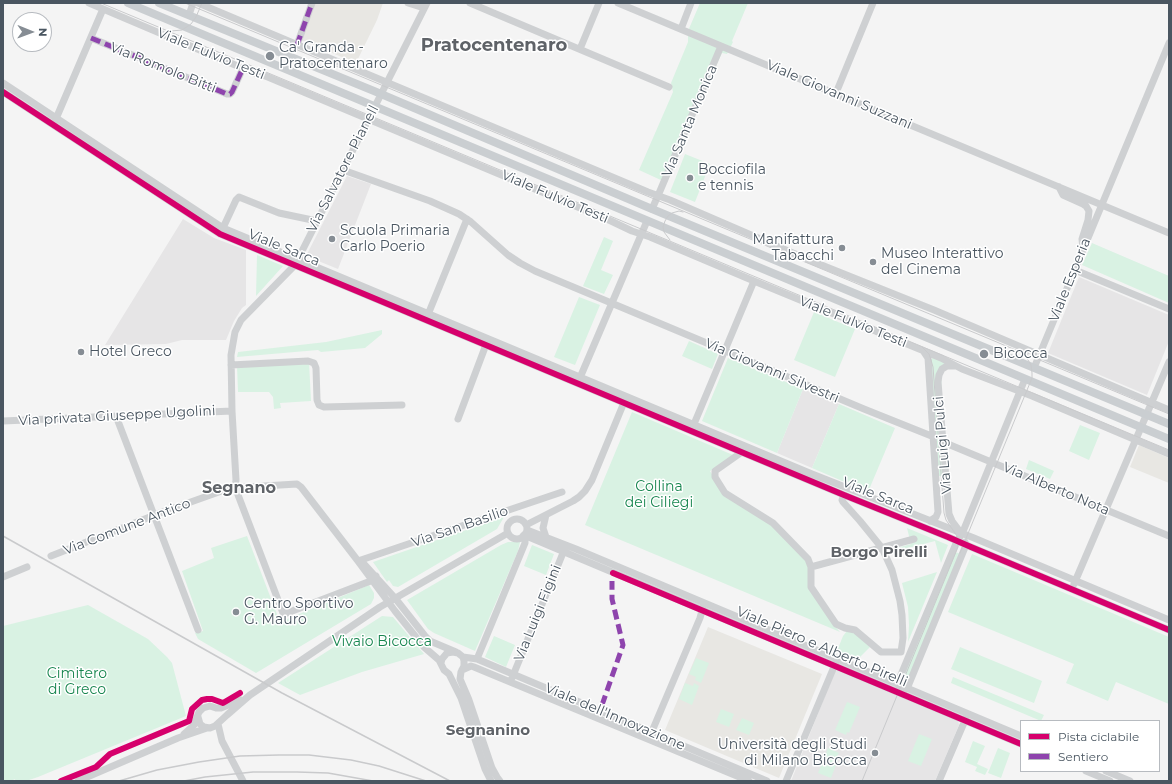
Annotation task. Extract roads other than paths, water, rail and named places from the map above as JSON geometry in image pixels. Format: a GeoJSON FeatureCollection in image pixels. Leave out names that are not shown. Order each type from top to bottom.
{"type":"FeatureCollection","features":[{"type":"Feature","properties":{"kind":"main road","name":"Viale Fulvio Testi"},"geometry":{"type":"LineString","coordinates":[[128,3],[1169,439]]}},
{"type":"Feature","properties":{"kind":"main road","name":"Viale Fulvio Testi"},"geometry":{"type":"LineString","coordinates":[[159,3],[381,94],[652,209],[1169,424]]}},
{"type":"Feature","properties":{"kind":"main road"},"geometry":{"type":"LineString","coordinates":[[184,26],[189,15]]}},
{"type":"Feature","properties":{"kind":"main road"},"geometry":{"type":"LineString","coordinates":[[646,221],[652,209]]}},
{"type":"Feature","properties":{"kind":"main road"},"geometry":{"type":"LineString","coordinates":[[1026,378],[1034,368]]}},
{"type":"Feature","properties":{"kind":"street","name":"Viale Fulvio Testi"},"geometry":{"type":"LineString","coordinates":[[89,3],[612,221],[754,282],[1169,454]]}},
{"type":"Feature","properties":{"kind":"street"},"geometry":{"type":"LineString","coordinates":[[189,15],[193,3]]}},
{"type":"Feature","properties":{"kind":"street"},"geometry":{"type":"LineString","coordinates":[[198,3],[210,6],[297,45],[657,196],[726,223],[809,260],[934,310],[1169,410]]}},
{"type":"Feature","properties":{"kind":"street"},"geometry":{"type":"LineString","coordinates":[[297,45],[312,3]]}},
{"type":"Feature","properties":{"kind":"street"},"geometry":{"type":"LineString","coordinates":[[408,3],[426,6]]}},
{"type":"Feature","properties":{"kind":"street"},"geometry":{"type":"LineString","coordinates":[[470,3],[669,87]]}},
{"type":"Feature","properties":{"kind":"street"},"geometry":{"type":"LineString","coordinates":[[580,49],[599,3]]}},
{"type":"Feature","properties":{"kind":"street","name":"Viale Giovanni Suzzani"},"geometry":{"type":"LineString","coordinates":[[618,3],[1169,233]]}},
{"type":"Feature","properties":{"kind":"street"},"geometry":{"type":"LineString","coordinates":[[681,29],[692,3]]}},
{"type":"Feature","properties":{"kind":"street"},"geometry":{"type":"LineString","coordinates":[[836,93],[874,3]]}},
{"type":"Feature","properties":{"kind":"street","name":"Via Salvatore Pianell"},"geometry":{"type":"LineString","coordinates":[[235,487],[236,480],[231,365],[235,332],[241,320],[296,262],[426,6]]}},
{"type":"Feature","properties":{"kind":"street"},"geometry":{"type":"LineString","coordinates":[[54,125],[103,9]]}},
{"type":"Feature","properties":{"kind":"street","name":"Via Romolo Bitti"},"geometry":{"type":"LineString","coordinates":[[91,38],[227,94],[232,92],[243,68]]}},
{"type":"Feature","properties":{"kind":"street","name":"Viale Esperia"},"geometry":{"type":"LineString","coordinates":[[1040,355],[1169,43]]}},
{"type":"Feature","properties":{"kind":"street","name":"Via Santa Monica"},"geometry":{"type":"LineString","coordinates":[[652,209],[721,46]]}},
{"type":"Feature","properties":{"kind":"street","name":"Viale Sarca"},"geometry":{"type":"LineString","coordinates":[[3,83],[57,118],[221,231]]}},
{"type":"Feature","properties":{"kind":"street","name":"Viale Sarca"},"geometry":{"type":"LineString","coordinates":[[3,92],[221,231],[487,342],[578,384],[694,424],[819,477],[962,534],[1169,620]]}},
{"type":"Feature","properties":{"kind":"street","name":"Via Giovanni Silvestri"},"geometry":{"type":"LineString","coordinates":[[343,170],[449,209],[467,219],[505,252],[520,263],[535,271],[934,437]]}},
{"type":"Feature","properties":{"kind":"street","name":"Viale Giovanni Suzzani"},"geometry":{"type":"LineString","coordinates":[[1059,187],[1063,195],[1083,204],[1089,211],[1088,220],[1082,239],[1083,250]]}},
{"type":"Feature","properties":{"kind":"street"},"geometry":{"type":"LineString","coordinates":[[221,231],[236,200],[239,197],[279,213],[317,221]]}},
{"type":"Feature","properties":{"kind":"street"},"geometry":{"type":"LineString","coordinates":[[427,317],[467,219]]}},
{"type":"Feature","properties":{"kind":"street"},"geometry":{"type":"LineString","coordinates":[[578,384],[646,221]]}},
{"type":"Feature","properties":{"kind":"street"},"geometry":{"type":"LineString","coordinates":[[1075,270],[1169,309]]}},
{"type":"Feature","properties":{"kind":"street"},"geometry":{"type":"LineString","coordinates":[[694,424],[754,282]]}},
{"type":"Feature","properties":{"kind":"street"},"geometry":{"type":"LineString","coordinates":[[458,419],[487,342]]}},
{"type":"Feature","properties":{"kind":"street","name":"Viale Sarca"},"geometry":{"type":"LineString","coordinates":[[487,342],[581,377],[626,400],[742,452],[1169,630]]}},
{"type":"Feature","properties":{"kind":"street","name":"Via Luigi Pulci"},"geometry":{"type":"LineString","coordinates":[[924,352],[928,358],[938,513],[936,518],[930,521]]}},
{"type":"Feature","properties":{"kind":"street"},"geometry":{"type":"LineString","coordinates":[[1034,368],[1040,355]]}},
{"type":"Feature","properties":{"kind":"street"},"geometry":{"type":"LineString","coordinates":[[231,365],[308,361],[314,363],[316,368],[317,400],[319,405],[324,407],[402,405]]}},
{"type":"Feature","properties":{"kind":"street"},"geometry":{"type":"LineString","coordinates":[[1072,589],[1169,362]]}},
{"type":"Feature","properties":{"kind":"street","name":"Via Luigi Pulci"},"geometry":{"type":"LineString","coordinates":[[956,366],[948,366],[944,368],[938,377],[949,514],[952,521],[962,534],[966,545]]}},
{"type":"Feature","properties":{"kind":"street"},"geometry":{"type":"LineString","coordinates":[[966,545],[908,687],[901,692],[898,683],[957,541],[962,534],[1026,378]]}},
{"type":"Feature","properties":{"kind":"street"},"geometry":{"type":"LineString","coordinates":[[477,660],[525,543],[525,532],[533,520],[546,515],[576,499],[585,491],[592,480],[626,400]]}},
{"type":"Feature","properties":{"kind":"street","name":"Via privata Giuseppe Ugolini"},"geometry":{"type":"LineString","coordinates":[[3,421],[232,411]]}},
{"type":"Feature","properties":{"kind":"street"},"geometry":{"type":"LineString","coordinates":[[116,416],[198,630]]}},
{"type":"Feature","properties":{"kind":"street","name":"Via Alberto Nota"},"geometry":{"type":"LineString","coordinates":[[943,442],[1169,536]]}},
{"type":"Feature","properties":{"kind":"street"},"geometry":{"type":"LineString","coordinates":[[742,452],[716,470],[715,477],[726,494],[778,528],[808,559],[811,567],[811,587],[836,624],[855,630],[881,652],[901,652],[903,646],[904,628],[900,601],[892,570],[882,548],[860,520],[843,502],[842,500],[844,495]]}},
{"type":"Feature","properties":{"kind":"street","name":"Via Comune Antico"},"geometry":{"type":"LineString","coordinates":[[51,556],[154,515],[235,487],[297,484],[301,487],[358,561]]}},
{"type":"Feature","properties":{"kind":"street"},"geometry":{"type":"LineString","coordinates":[[235,487],[283,613],[287,613],[374,578]]}},
{"type":"Feature","properties":{"kind":"street","name":"Via San Basilio"},"geometry":{"type":"LineString","coordinates":[[358,561],[562,492]]}},
{"type":"Feature","properties":{"kind":"street"},"geometry":{"type":"LineString","coordinates":[[546,515],[543,528],[546,537]]}},
{"type":"Feature","properties":{"kind":"street","name":"Viale Piero e Alberto Pirelli"},"geometry":{"type":"LineString","coordinates":[[525,532],[520,538],[515,539],[508,533],[508,525],[512,520],[521,520],[525,532],[565,548],[616,565],[835,666],[967,717],[1020,736]]}},
{"type":"Feature","properties":{"kind":"street","name":"Viale Piero e Alberto Pirelli"},"geometry":{"type":"LineString","coordinates":[[525,532],[546,537],[613,573],[838,658],[908,687],[1020,744]]}},
{"type":"Feature","properties":{"kind":"street"},"geometry":{"type":"LineString","coordinates":[[178,738],[192,727],[196,722],[199,712],[203,708],[210,706],[223,708],[248,696],[388,602],[508,533]]}},
{"type":"Feature","properties":{"kind":"street"},"geometry":{"type":"LineString","coordinates":[[811,567],[914,539]]}},
{"type":"Feature","properties":{"kind":"street","name":"Via Luigi Figini"},"geometry":{"type":"LineString","coordinates":[[512,678],[565,548]]}},
{"type":"Feature","properties":{"kind":"street"},"geometry":{"type":"LineString","coordinates":[[358,561],[395,598],[422,634],[430,641],[456,652],[463,657],[464,663],[460,680],[469,700],[492,768],[500,781]]}},
{"type":"Feature","properties":{"kind":"street"},"geometry":{"type":"LineString","coordinates":[[3,577],[27,568]]}},
{"type":"Feature","properties":{"kind":"street"},"geometry":{"type":"LineString","coordinates":[[374,578],[388,602],[424,647],[439,660],[444,670],[449,674],[461,698],[485,769],[491,781]]}},
{"type":"Feature","properties":{"kind":"street"},"geometry":{"type":"LineString","coordinates":[[650,736],[700,618],[703,606]]}},
{"type":"Feature","properties":{"kind":"street"},"geometry":{"type":"LineString","coordinates":[[424,647],[430,641]]}},
{"type":"Feature","properties":{"kind":"street"},"geometry":{"type":"LineString","coordinates":[[441,663],[446,654],[456,652]]}},
{"type":"Feature","properties":{"kind":"street","name":"Viale dell'Innovazione"},"geometry":{"type":"LineString","coordinates":[[463,657],[477,660],[512,678],[650,736],[749,781]]}},
{"type":"Feature","properties":{"kind":"street"},"geometry":{"type":"LineString","coordinates":[[786,781],[838,658]]}},
{"type":"Feature","properties":{"kind":"street","name":"Viale dell'Innovazione"},"geometry":{"type":"LineString","coordinates":[[462,671],[471,666],[512,678]]}},
{"type":"Feature","properties":{"kind":"street"},"geometry":{"type":"LineString","coordinates":[[449,674],[456,674],[462,671]]}},
{"type":"Feature","properties":{"kind":"street"},"geometry":{"type":"LineString","coordinates":[[78,781],[178,738],[208,728],[213,728],[248,696]]}},
{"type":"Feature","properties":{"kind":"street"},"geometry":{"type":"LineString","coordinates":[[216,708],[220,715],[218,734]]}},
{"type":"Feature","properties":{"kind":"street"},"geometry":{"type":"LineString","coordinates":[[198,717],[201,725],[218,734],[243,781]]}},
{"type":"Feature","properties":{"kind":"street"},"geometry":{"type":"LineString","coordinates":[[939,781],[967,717]]}},
{"type":"Feature","properties":{"kind":"street","name":"Viale dell'Innovazione"},"geometry":{"type":"LineString","coordinates":[[650,736],[767,781]]}},
{"type":"Feature","properties":{"kind":"street"},"geometry":{"type":"LineString","coordinates":[[1088,772],[1110,781]]}},
{"type":"Feature","properties":{"kind":"street"},"geometry":{"type":"LineString","coordinates":[[1108,772],[1127,780]]}},
{"type":"Feature","properties":{"kind":"tram line"},"geometry":{"type":"LineString","coordinates":[[101,3],[1169,450]]}},
{"type":"Feature","properties":{"kind":"tram line"},"geometry":{"type":"LineString","coordinates":[[185,3],[1169,414]]}},
{"type":"Feature","properties":{"kind":"tram line"},"geometry":{"type":"LineString","coordinates":[[171,31],[182,30],[191,24],[202,3]]}},
{"type":"Feature","properties":{"kind":"tram line"},"geometry":{"type":"LineString","coordinates":[[670,240],[664,232],[663,227],[665,221],[672,213],[679,211],[683,212]]}},
{"type":"Feature","properties":{"kind":"tram line"},"geometry":{"type":"LineString","coordinates":[[862,781],[958,547],[957,536],[946,520],[944,513],[933,367],[929,354],[922,347]]}},
{"type":"Feature","properties":{"kind":"tram line"},"geometry":{"type":"LineString","coordinates":[[960,553],[1032,378],[1031,365],[1025,355]]}},
{"type":"Feature","properties":{"kind":"railway"},"geometry":{"type":"LineString","coordinates":[[3,536],[282,693],[450,781]]}},
{"type":"Feature","properties":{"kind":"railway"},"geometry":{"type":"LineString","coordinates":[[119,781],[157,770],[199,762],[240,756],[279,755],[309,755],[351,760],[379,766],[426,781]]}},
{"type":"Feature","properties":{"kind":"railway"},"geometry":{"type":"LineString","coordinates":[[184,781],[205,777],[253,772],[328,773],[373,781]]}},
{"type":"Feature","properties":{"kind":"place","name":"Ca' Granda - Pratocentenaro"},"geometry":{"type":"Point","coordinates":[270,56]}},
{"type":"Feature","properties":{"kind":"place","name":"Bocciofila e tennis"},"geometry":{"type":"Point","coordinates":[690,178]}},
{"type":"Feature","properties":{"kind":"place","name":"Scuola Primaria Carlo Poerio"},"geometry":{"type":"Point","coordinates":[332,239]}},
{"type":"Feature","properties":{"kind":"place","name":"Manifattura Tabacchi"},"geometry":{"type":"Point","coordinates":[842,248]}},
{"type":"Feature","properties":{"kind":"place","name":"Museo Interattivo del Cinema"},"geometry":{"type":"Point","coordinates":[873,262]}},
{"type":"Feature","properties":{"kind":"place","name":"Hotel Greco"},"geometry":{"type":"Point","coordinates":[81,352]}},
{"type":"Feature","properties":{"kind":"place","name":"Bicocca"},"geometry":{"type":"Point","coordinates":[984,354]}},
{"type":"Feature","properties":{"kind":"place","name":"Centro Sportivo G. Mauro"},"geometry":{"type":"Point","coordinates":[236,612]}},
{"type":"Feature","properties":{"kind":"place","name":"Università degli Studi di Milano Bicocca"},"geometry":{"type":"Point","coordinates":[875,753]}},
{"type":"Feature","properties":{"kind":"district","name":"Pratocentenaro"},"geometry":{"type":"Point","coordinates":[494,46]}},
{"type":"Feature","properties":{"kind":"district","name":"Segnano"},"geometry":{"type":"Point","coordinates":[239,488]}},
{"type":"Feature","properties":{"kind":"district","name":"Borgo Pirelli"},"geometry":{"type":"Point","coordinates":[879,553]}},
{"type":"Feature","properties":{"kind":"district","name":"Segnanino"},"geometry":{"type":"Point","coordinates":[488,731]}},
{"type":"Feature","properties":{"kind":"park label","name":"Collina dei Ciliegi"},"geometry":{"type":"Point","coordinates":[659,496]}},
{"type":"Feature","properties":{"kind":"park label","name":"Vivaio Bicocca"},"geometry":{"type":"Point","coordinates":[382,642]}},
{"type":"Feature","properties":{"kind":"park label","name":"Cimitero di Greco"},"geometry":{"type":"Point","coordinates":[77,682]}}]}
